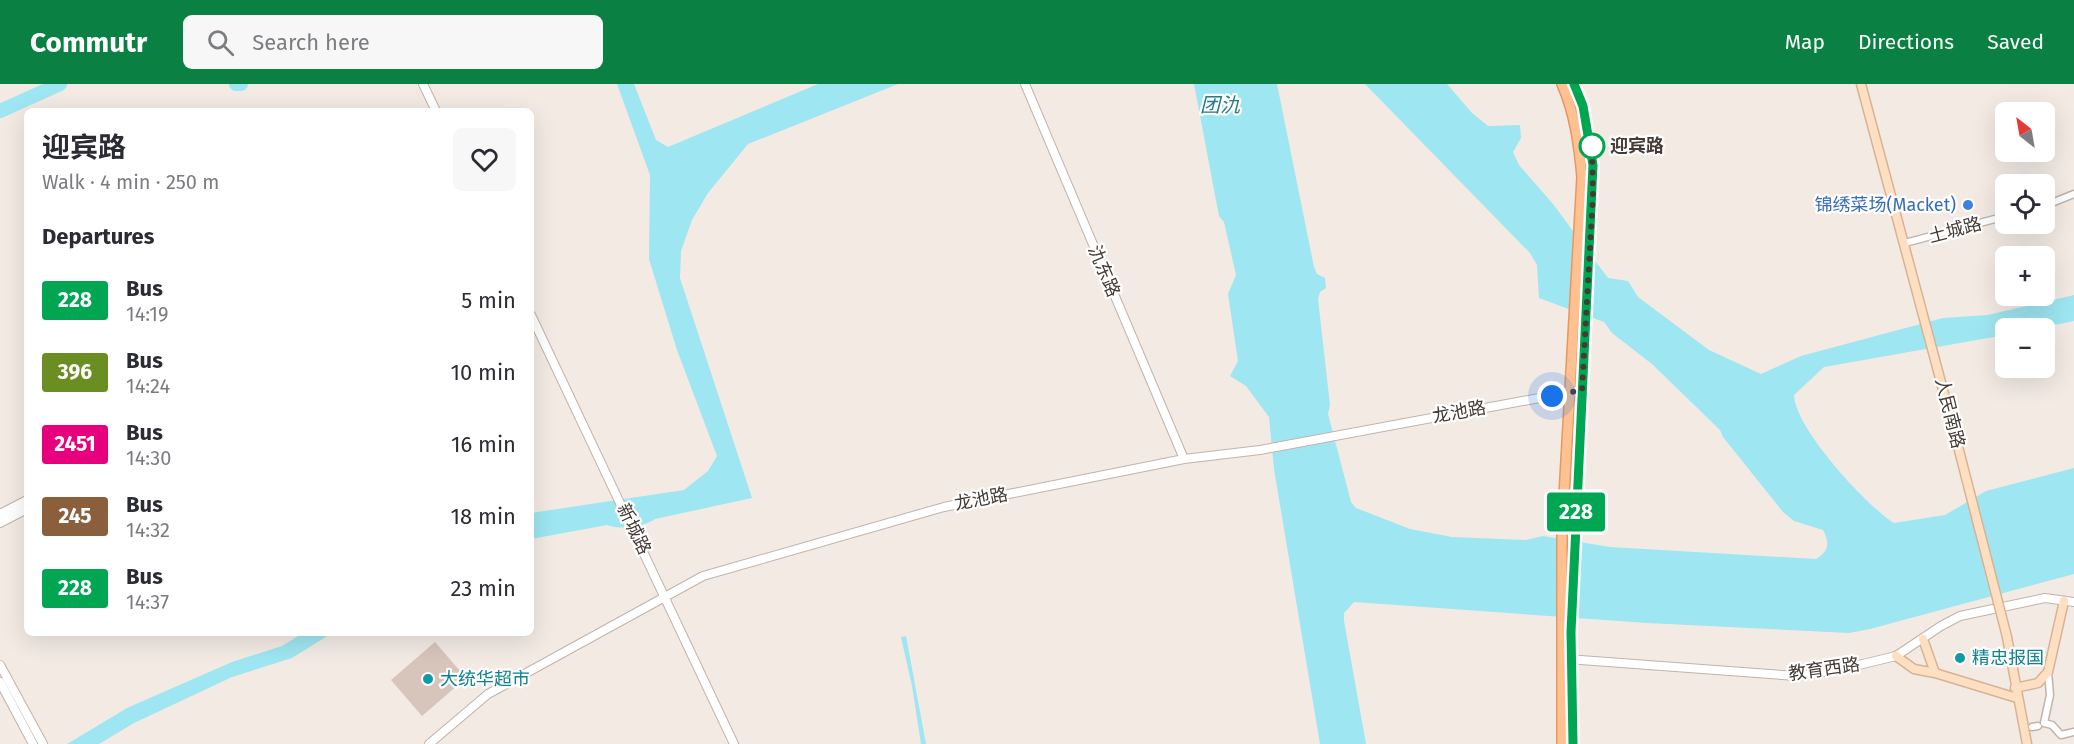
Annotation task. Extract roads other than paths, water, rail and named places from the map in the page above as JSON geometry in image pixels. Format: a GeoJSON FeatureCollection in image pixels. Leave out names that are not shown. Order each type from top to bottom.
{"type":"FeatureCollection","features":[{"type":"Feature","properties":{"kind":"main road"},"geometry":{"type":"LineString","coordinates":[[1562,84],[1573,112],[1579,142],[1582,177],[1562,531],[1560,630],[1562,744]]}},
{"type":"Feature","properties":{"kind":"main road"},"geometry":{"type":"LineString","coordinates":[[1573,744],[1571,632],[1593,165],[1591,138],[1583,106],[1574,84]]}},
{"type":"Feature","properties":{"kind":"main road","name":"人民南路"},"geometry":{"type":"LineString","coordinates":[[1861,84],[1935,354],[2007,637],[2027,744]]}},
{"type":"Feature","properties":{"kind":"main road"},"geometry":{"type":"LineString","coordinates":[[2015,688],[2038,682],[2048,672],[2064,601]]}},
{"type":"Feature","properties":{"kind":"main road"},"geometry":{"type":"LineString","coordinates":[[1923,639],[1935,673]]}},
{"type":"Feature","properties":{"kind":"main road"},"geometry":{"type":"LineString","coordinates":[[1896,656],[1914,669],[1935,673],[2017,698]]}},
{"type":"Feature","properties":{"kind":"street"},"geometry":{"type":"LineString","coordinates":[[423,84],[435,108]]}},
{"type":"Feature","properties":{"kind":"street","name":"氿东路"},"geometry":{"type":"LineString","coordinates":[[1025,84],[1184,459]]}},
{"type":"Feature","properties":{"kind":"street"},"geometry":{"type":"LineString","coordinates":[[2055,202],[2074,194]]}},
{"type":"Feature","properties":{"kind":"street","name":"土城路"},"geometry":{"type":"LineString","coordinates":[[1905,243],[1995,219]]}},
{"type":"Feature","properties":{"kind":"street","name":"新城路"},"geometry":{"type":"LineString","coordinates":[[534,321],[666,596],[734,744]]}},
{"type":"Feature","properties":{"kind":"street","name":"龙池路"},"geometry":{"type":"LineString","coordinates":[[429,744],[488,694],[703,576],[944,507],[1184,459],[1260,450],[1582,390]]}},
{"type":"Feature","properties":{"kind":"street"},"geometry":{"type":"LineString","coordinates":[[0,514],[24,502]]}},
{"type":"Feature","properties":{"kind":"street"},"geometry":{"type":"LineString","coordinates":[[0,523],[24,511]]}},
{"type":"Feature","properties":{"kind":"street","name":"教育西路"},"geometry":{"type":"LineString","coordinates":[[1561,659],[1738,674],[1796,676],[1838,670],[1896,656],[1960,616],[2045,598],[2074,602]]}},
{"type":"Feature","properties":{"kind":"street"},"geometry":{"type":"LineString","coordinates":[[0,665],[43,744]]}},
{"type":"Feature","properties":{"kind":"street"},"geometry":{"type":"LineString","coordinates":[[2042,725],[2050,694],[2048,672]]}},
{"type":"Feature","properties":{"kind":"street"},"geometry":{"type":"LineString","coordinates":[[0,682],[33,744]]}},
{"type":"Feature","properties":{"kind":"street"},"geometry":{"type":"LineString","coordinates":[[2024,729],[2052,725],[2061,735],[2074,732]]}},
{"type":"Feature","properties":{"kind":"water"},"geometry":{"type":"Polygon","coordinates":[[[617,84],[634,84],[656,140],[668,147],[818,84],[898,84],[748,144],[708,193],[692,220],[681,251],[680,278],[752,498],[655,519],[638,526],[607,525],[534,538],[534,513],[684,490],[708,471],[717,456],[677,350],[649,259],[650,175],[617,84]]]}},
{"type":"Feature","properties":{"kind":"water","name":"团氿"},"geometry":{"type":"Polygon","coordinates":[[[1194,84],[1277,84],[1314,267],[1317,274],[1325,278],[1326,288],[1320,292],[1318,299],[1330,405],[1328,414],[1351,502],[1356,508],[1410,529],[1452,537],[1526,540],[1543,536],[1610,547],[1816,559],[1824,553],[1827,546],[1823,530],[1794,521],[1783,512],[1723,437],[1720,430],[1652,364],[1612,333],[1604,322],[1539,298],[1537,265],[1530,253],[1365,84],[1447,84],[1472,113],[1488,126],[1520,125],[1521,138],[1513,152],[1519,165],[1553,204],[1608,278],[1628,281],[1638,297],[1709,350],[1761,374],[1801,356],[1943,318],[1988,315],[2027,306],[2055,306],[2055,299],[2074,295],[2074,321],[2055,325],[2055,318],[1995,318],[1995,337],[1824,367],[1794,395],[1798,410],[1819,446],[1852,485],[1894,523],[1945,515],[1986,491],[2074,468],[2074,574],[1849,633],[1647,623],[1354,602],[1344,613],[1344,621],[1366,744],[1320,744],[1274,469],[1269,417],[1246,386],[1230,376],[1238,361],[1228,294],[1236,275],[1224,222],[1219,216],[1194,84]]]}},
{"type":"Feature","properties":{"kind":"water"},"geometry":{"type":"Polygon","coordinates":[[[298,636],[327,636],[292,658],[232,677],[134,723],[99,744],[67,744],[127,708],[232,662],[282,646],[298,636]]]}},
{"type":"Feature","properties":{"kind":"water"},"geometry":{"type":"Polygon","coordinates":[[[906,636],[926,744],[921,744],[912,686],[901,637],[906,636]]]}},
{"type":"Feature","properties":{"kind":"waterway"},"geometry":{"type":"LineString","coordinates":[[0,111],[60,84]]}},
{"type":"Feature","properties":{"kind":"waterway"},"geometry":{"type":"LineString","coordinates":[[236,84],[241,84]]}},
{"type":"Feature","properties":{"kind":"place","name":"迎宾路"},"geometry":{"type":"Point","coordinates":[1592,146]}},
{"type":"Feature","properties":{"kind":"place","name":"锦绣菜场(Macket)"},"geometry":{"type":"Point","coordinates":[1968,205]}},
{"type":"Feature","properties":{"kind":"place","name":"精忠报国"},"geometry":{"type":"Point","coordinates":[1960,658]}},
{"type":"Feature","properties":{"kind":"place","name":"大统华超市"},"geometry":{"type":"Point","coordinates":[428,679]}}]}
